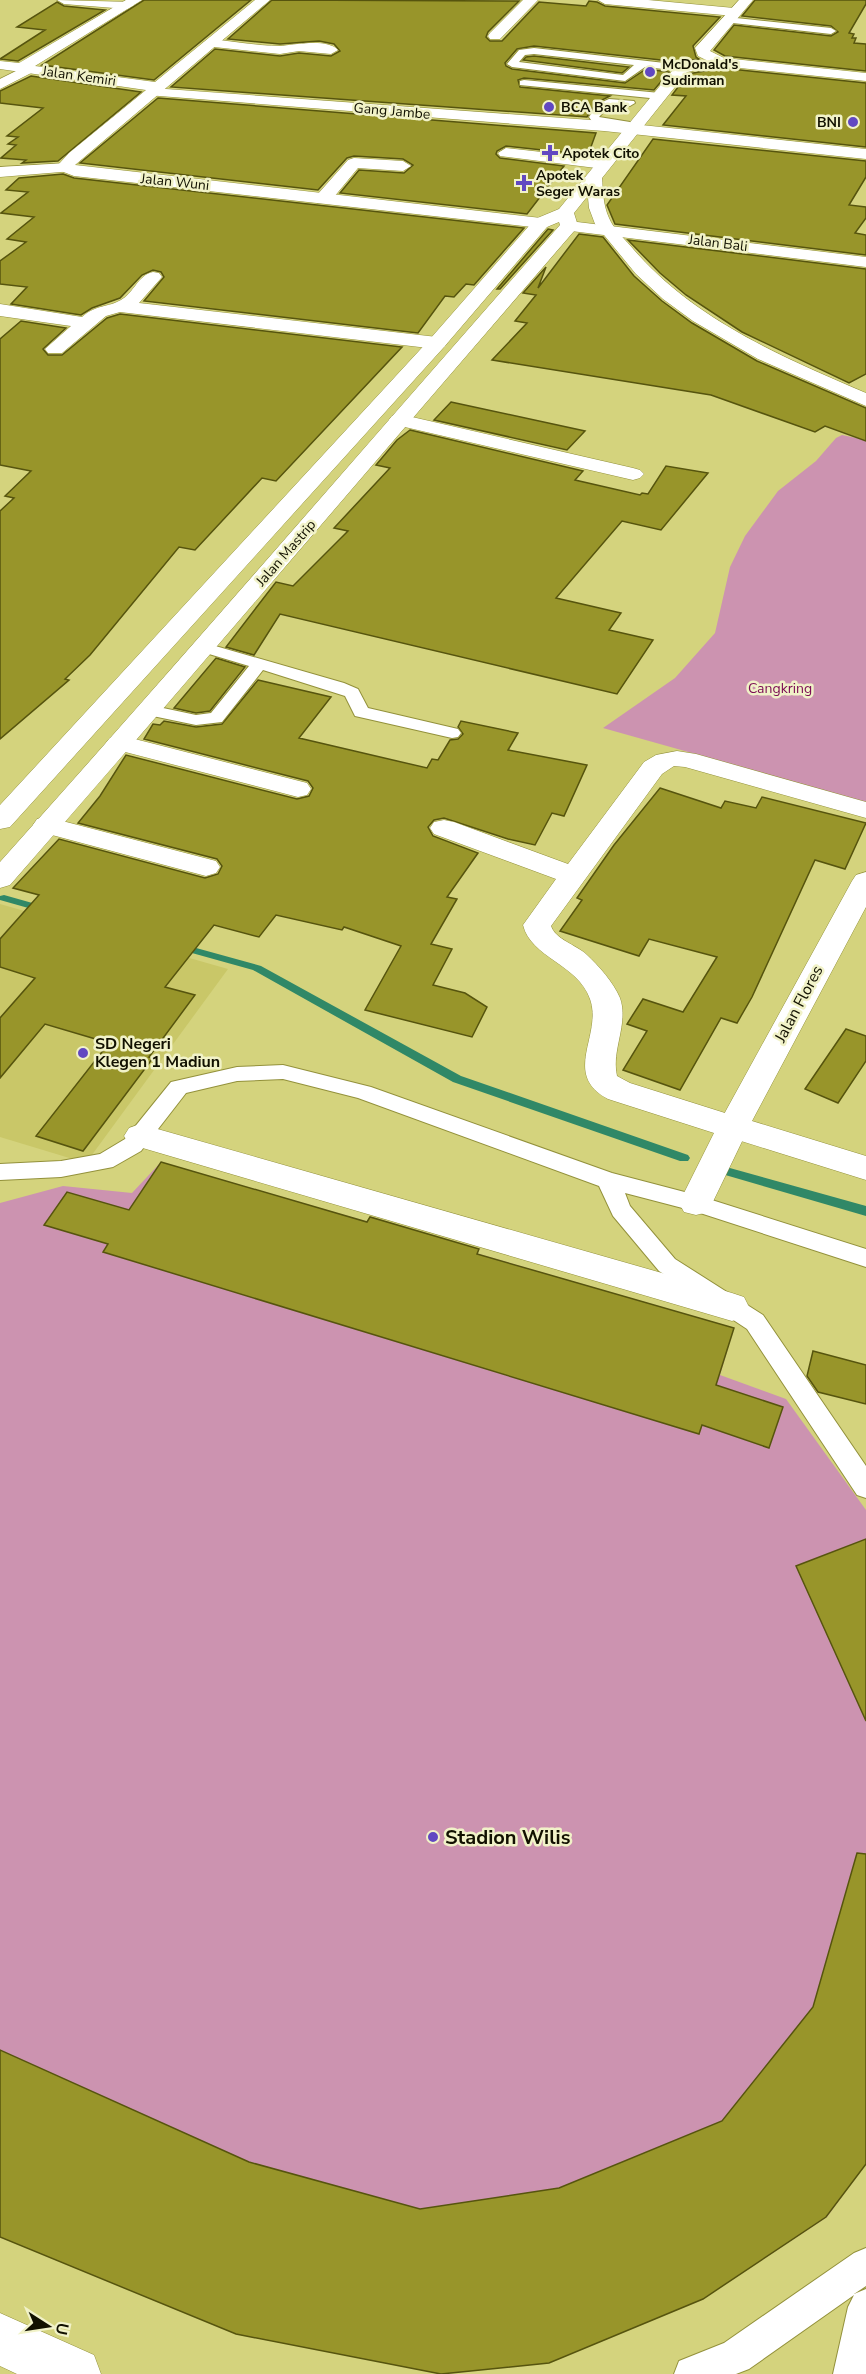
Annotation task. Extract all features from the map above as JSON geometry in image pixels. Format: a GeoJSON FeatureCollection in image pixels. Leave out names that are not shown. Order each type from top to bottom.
{"type":"FeatureCollection","features":[{"type":"Feature","properties":{"kind":"street"},"geometry":{"type":"LineString","coordinates":[[64,0],[131,2]]}},
{"type":"Feature","properties":{"kind":"street"},"geometry":{"type":"LineString","coordinates":[[67,168],[66,165],[75,156],[262,0]]}},
{"type":"Feature","properties":{"kind":"street"},"geometry":{"type":"LineString","coordinates":[[495,36],[531,0]]}},
{"type":"Feature","properties":{"kind":"street"},"geometry":{"type":"LineString","coordinates":[[605,0],[730,16]]}},
{"type":"Feature","properties":{"kind":"street"},"geometry":{"type":"LineString","coordinates":[[721,62],[709,57],[702,48],[746,0]]}},
{"type":"Feature","properties":{"kind":"street"},"geometry":{"type":"LineString","coordinates":[[0,85],[131,2]]}},
{"type":"Feature","properties":{"kind":"street"},"geometry":{"type":"LineString","coordinates":[[210,43],[280,50],[299,46],[331,50]]}},
{"type":"Feature","properties":{"kind":"street"},"geometry":{"type":"LineString","coordinates":[[682,68],[721,62],[866,77]]}},
{"type":"Feature","properties":{"kind":"street","name":"Jalan Kemiri"},"geometry":{"type":"LineString","coordinates":[[0,65],[155,89]]}},
{"type":"Feature","properties":{"kind":"street","name":"Jalan Mastrip"},"geometry":{"type":"LineString","coordinates":[[0,879],[205,648],[399,420],[567,220],[599,171],[661,91],[682,68]]}},
{"type":"Feature","properties":{"kind":"street","name":"Gang Jambe"},"geometry":{"type":"LineString","coordinates":[[155,89],[635,127],[866,154]]}},
{"type":"Feature","properties":{"kind":"street"},"geometry":{"type":"LineString","coordinates":[[506,153],[599,171],[600,219],[646,276],[682,305],[711,324],[797,371],[866,400]]}},
{"type":"Feature","properties":{"kind":"street"},"geometry":{"type":"LineString","coordinates":[[323,199],[354,163],[403,166]]}},
{"type":"Feature","properties":{"kind":"street","name":"Jalan Wuni"},"geometry":{"type":"LineString","coordinates":[[0,172],[67,168],[74,171],[541,223]]}},
{"type":"Feature","properties":{"kind":"street"},"geometry":{"type":"LineString","coordinates":[[541,223],[567,220]]}},
{"type":"Feature","properties":{"kind":"street","name":"Jalan Bali"},"geometry":{"type":"LineString","coordinates":[[567,220],[609,231],[866,262]]}},
{"type":"Feature","properties":{"kind":"street","name":"Jalan Mastrip"},"geometry":{"type":"LineString","coordinates":[[0,821],[437,343],[541,223]]}},
{"type":"Feature","properties":{"kind":"street"},"geometry":{"type":"LineString","coordinates":[[125,307],[153,277]]}},
{"type":"Feature","properties":{"kind":"street"},"geometry":{"type":"LineString","coordinates":[[56,349],[107,308],[125,307],[437,343]]}},
{"type":"Feature","properties":{"kind":"street"},"geometry":{"type":"LineString","coordinates":[[0,310],[86,323]]}},
{"type":"Feature","properties":{"kind":"street"},"geometry":{"type":"LineString","coordinates":[[399,420],[633,474]]}},
{"type":"Feature","properties":{"kind":"street"},"geometry":{"type":"LineString","coordinates":[[313,478],[346,483]]}},
{"type":"Feature","properties":{"kind":"street"},"geometry":{"type":"LineString","coordinates":[[119,743],[298,789]]}},
{"type":"Feature","properties":{"kind":"street"},"geometry":{"type":"LineString","coordinates":[[866,810],[675,757],[662,761],[653,768],[537,925],[538,932],[548,942],[570,956],[591,976],[602,992],[608,1007],[609,1021],[600,1063],[600,1075],[604,1083],[619,1091],[732,1130],[866,1168]]}},
{"type":"Feature","properties":{"kind":"street"},"geometry":{"type":"LineString","coordinates":[[47,825],[207,867]]}},
{"type":"Feature","properties":{"kind":"street"},"geometry":{"type":"LineString","coordinates":[[444,828],[533,859],[573,876]]}},
{"type":"Feature","properties":{"kind":"street","name":"Jalan Flores"},"geometry":{"type":"LineString","coordinates":[[697,1200],[732,1130],[866,881]]}},
{"type":"Feature","properties":{"kind":"street"},"geometry":{"type":"LineString","coordinates":[[140,1136],[732,1307]]}},
{"type":"Feature","properties":{"kind":"street"},"geometry":{"type":"LineString","coordinates":[[0,2339],[75,2374]]}},
{"type":"Feature","properties":{"kind":"lane"},"geometry":{"type":"LineString","coordinates":[[730,16],[831,31]]}},
{"type":"Feature","properties":{"kind":"lane"},"geometry":{"type":"LineString","coordinates":[[643,63],[630,79],[512,64],[522,52],[534,51],[643,63],[682,68]]}},
{"type":"Feature","properties":{"kind":"lane"},"geometry":{"type":"LineString","coordinates":[[535,72],[661,91]]}},
{"type":"Feature","properties":{"kind":"lane"},"geometry":{"type":"LineString","coordinates":[[524,83],[661,91]]}},
{"type":"Feature","properties":{"kind":"lane"},"geometry":{"type":"LineString","coordinates":[[635,127],[597,121],[594,117],[603,103],[608,101],[661,91]]}},
{"type":"Feature","properties":{"kind":"lane"},"geometry":{"type":"LineString","coordinates":[[205,648],[352,693],[361,712],[452,734]]}},
{"type":"Feature","properties":{"kind":"lane"},"geometry":{"type":"LineString","coordinates":[[149,710],[196,720],[216,718],[259,664]]}},
{"type":"Feature","properties":{"kind":"lane"},"geometry":{"type":"LineString","coordinates":[[0,1172],[61,1169],[105,1161],[133,1145],[179,1086],[237,1074],[283,1072],[363,1092],[608,1180],[697,1200],[866,1258]]}},
{"type":"Feature","properties":{"kind":"lane"},"geometry":{"type":"LineString","coordinates":[[608,1180],[621,1210],[667,1265],[755,1322],[866,1487]]}},
{"type":"Feature","properties":{"kind":"lane"},"geometry":{"type":"LineString","coordinates":[[692,2374],[736,2356],[866,2265]]}},
{"type":"Feature","properties":{"kind":"lane"},"geometry":{"type":"LineString","coordinates":[[851,2374],[866,2307]]}},
{"type":"Feature","properties":{"kind":"shaded area","name":"SD Negeri Klegen 1 Madiun"},"geometry":{"type":"Polygon","coordinates":[[[0,904],[228,969],[86,1163],[0,1137],[0,904]]]}},
{"type":"Feature","properties":{"kind":"green space","name":"Cangkring"},"geometry":{"type":"Polygon","coordinates":[[[842,435],[866,440],[866,802],[603,728],[675,678],[715,633],[730,567],[745,536],[778,491],[816,461],[836,438],[842,435]]]}},
{"type":"Feature","properties":{"kind":"green space","name":"Stadion Wilis"},"geometry":{"type":"Polygon","coordinates":[[[161,1162],[734,1328],[720,1375],[786,1399],[866,1510],[866,2164],[827,2217],[703,2299],[549,2363],[444,2374],[236,2334],[0,2237],[0,1203],[63,1186],[132,1193],[161,1162]]]}},
{"type":"Feature","properties":{"kind":"building"},"geometry":{"type":"Polygon","coordinates":[[[144,0],[251,0],[154,80],[42,65],[144,0]]]}},
{"type":"Feature","properties":{"kind":"building"},"geometry":{"type":"Polygon","coordinates":[[[272,0],[519,1],[488,32],[486,37],[490,41],[502,41],[539,2],[586,6],[589,1],[605,6],[720,17],[693,46],[696,57],[699,59],[679,62],[534,46],[517,49],[505,63],[512,69],[625,83],[646,69],[669,72],[654,90],[524,78],[518,80],[520,87],[610,96],[596,103],[587,117],[171,87],[215,49],[280,56],[299,53],[331,56],[340,51],[334,44],[319,41],[280,44],[228,39],[272,0]]]}},
{"type":"Feature","properties":{"kind":"building"},"geometry":{"type":"Polygon","coordinates":[[[755,0],[866,0],[866,4],[849,33],[854,34],[852,38],[856,38],[854,43],[866,44],[866,71],[725,56],[714,50],[734,25],[831,36],[838,32],[831,26],[742,16],[755,0]]]}},
{"type":"Feature","properties":{"kind":"building"},"geometry":{"type":"Polygon","coordinates":[[[57,2],[64,6],[105,10],[18,61],[0,59],[45,30],[17,27],[57,2]]]}},
{"type":"Feature","properties":{"kind":"building"},"geometry":{"type":"Polygon","coordinates":[[[534,56],[629,67],[622,73],[523,60],[534,56]]]}},
{"type":"Feature","properties":{"kind":"building"},"geometry":{"type":"Polygon","coordinates":[[[721,68],[866,83],[866,147],[663,125],[686,96],[672,95],[688,74],[721,68]]]}},
{"type":"Feature","properties":{"kind":"building"},"geometry":{"type":"Polygon","coordinates":[[[31,76],[141,92],[58,161],[22,163],[26,160],[1,158],[16,145],[8,144],[18,137],[7,136],[43,108],[0,103],[0,91],[31,76]]]}},
{"type":"Feature","properties":{"kind":"building"},"geometry":{"type":"Polygon","coordinates":[[[158,98],[596,133],[588,155],[506,146],[497,151],[496,154],[500,158],[564,166],[527,214],[340,193],[359,170],[404,173],[413,165],[403,159],[354,156],[347,158],[318,190],[80,163],[158,98]]]}},
{"type":"Feature","properties":{"kind":"building"},"geometry":{"type":"Polygon","coordinates":[[[653,139],[866,161],[866,177],[849,205],[866,207],[866,218],[855,233],[866,235],[866,255],[615,224],[607,205],[653,139]]]}},
{"type":"Feature","properties":{"kind":"building"},"geometry":{"type":"Polygon","coordinates":[[[63,174],[74,178],[524,228],[474,285],[466,284],[454,297],[445,296],[418,333],[144,301],[164,277],[161,272],[153,270],[142,275],[120,298],[92,308],[81,315],[11,304],[27,287],[0,284],[0,261],[26,242],[7,239],[34,217],[1,213],[28,192],[6,190],[19,178],[63,174]]]}},
{"type":"Feature","properties":{"kind":"building"},"geometry":{"type":"Polygon","coordinates":[[[548,229],[553,230],[500,289],[497,289],[548,229]]]}},
{"type":"Feature","properties":{"kind":"building"},"geometry":{"type":"Polygon","coordinates":[[[579,234],[603,237],[634,276],[692,323],[757,361],[866,408],[866,441],[825,426],[815,432],[711,395],[492,360],[527,323],[515,321],[536,295],[523,293],[546,267],[538,288],[579,234]]]}},
{"type":"Feature","properties":{"kind":"building"},"geometry":{"type":"Polygon","coordinates":[[[628,240],[866,269],[866,374],[849,383],[742,332],[686,295],[660,273],[628,240]]]}},
{"type":"Feature","properties":{"kind":"building"},"geometry":{"type":"Polygon","coordinates":[[[120,314],[402,347],[276,481],[262,478],[195,550],[179,547],[90,655],[65,679],[69,680],[0,739],[0,511],[14,498],[5,496],[31,471],[0,465],[0,339],[21,321],[66,328],[43,349],[48,355],[62,355],[107,318],[120,314]]]}},
{"type":"Feature","properties":{"kind":"building"},"geometry":{"type":"Polygon","coordinates":[[[451,402],[585,431],[567,450],[434,420],[451,402]]]}},
{"type":"Feature","properties":{"kind":"building"},"geometry":{"type":"Polygon","coordinates":[[[410,430],[583,471],[575,480],[640,495],[648,494],[666,466],[708,473],[661,530],[622,521],[556,598],[621,613],[609,630],[653,640],[617,694],[280,614],[254,655],[226,647],[276,582],[293,586],[348,531],[334,528],[390,468],[376,465],[397,440],[410,430]]]}},
{"type":"Feature","properties":{"kind":"building"},"geometry":{"type":"Polygon","coordinates":[[[216,658],[245,667],[210,711],[196,713],[174,708],[216,658]]]}},
{"type":"Feature","properties":{"kind":"building"},"geometry":{"type":"Polygon","coordinates":[[[258,680],[331,697],[299,738],[427,768],[432,759],[438,760],[450,740],[458,739],[463,734],[458,727],[461,721],[518,733],[508,750],[587,765],[564,816],[552,813],[535,845],[508,839],[444,818],[434,820],[428,827],[433,836],[478,853],[447,897],[457,899],[431,944],[452,949],[433,985],[465,993],[487,1007],[472,1037],[365,1010],[401,946],[344,927],[342,930],[276,915],[259,937],[214,925],[165,987],[195,995],[149,1057],[153,1058],[83,1151],[36,1136],[109,1043],[45,1024],[0,1078],[0,1018],[35,978],[0,967],[0,939],[39,895],[13,888],[59,839],[205,878],[218,874],[222,866],[217,859],[78,823],[100,796],[126,755],[297,799],[309,796],[313,788],[308,781],[144,739],[153,724],[160,725],[164,721],[196,727],[222,724],[258,680]]]}},
{"type":"Feature","properties":{"kind":"building"},"geometry":{"type":"Polygon","coordinates":[[[660,788],[721,808],[725,801],[756,808],[762,797],[866,823],[845,869],[815,860],[752,997],[737,1023],[721,1018],[680,1090],[623,1070],[647,1031],[627,1024],[643,999],[683,1012],[717,957],[649,939],[639,956],[560,931],[582,900],[577,898],[614,845],[660,788]]]}},
{"type":"Feature","properties":{"kind":"building"},"geometry":{"type":"Polygon","coordinates":[[[846,1029],[866,1036],[866,1061],[838,1103],[805,1089],[846,1029]]]}},
{"type":"Feature","properties":{"kind":"building"},"geometry":{"type":"Polygon","coordinates":[[[161,1162],[367,1222],[370,1217],[479,1249],[477,1254],[734,1328],[716,1385],[783,1407],[769,1448],[702,1425],[699,1434],[103,1252],[108,1244],[44,1225],[67,1192],[129,1210],[161,1162]]]}},
{"type":"Feature","properties":{"kind":"building"},"geometry":{"type":"Polygon","coordinates":[[[813,1351],[866,1365],[866,1404],[818,1392],[807,1376],[813,1351]]]}},
{"type":"Feature","properties":{"kind":"building"},"geometry":{"type":"Polygon","coordinates":[[[866,1539],[866,1721],[796,1566],[866,1539]]]}},
{"type":"Feature","properties":{"kind":"building"},"geometry":{"type":"Polygon","coordinates":[[[857,1853],[866,1854],[866,2164],[826,2217],[703,2299],[549,2363],[441,2374],[236,2334],[0,2237],[0,2050],[249,2162],[420,2209],[559,2188],[722,2121],[813,2007],[857,1853]]]}},
{"type":"Feature","properties":{"kind":"waterway"},"geometry":{"type":"LineString","coordinates":[[4,898],[46,910]]}},
{"type":"Feature","properties":{"kind":"waterway"},"geometry":{"type":"LineString","coordinates":[[178,946],[257,968],[457,1079],[684,1158]]}},
{"type":"Feature","properties":{"kind":"waterway"},"geometry":{"type":"LineString","coordinates":[[719,1169],[866,1211]]}},
{"type":"Feature","properties":{"kind":"place","name":"McDonald's Sudirman"},"geometry":{"type":"Point","coordinates":[650,72]}},
{"type":"Feature","properties":{"kind":"place","name":"BCA Bank"},"geometry":{"type":"Point","coordinates":[549,107]}},
{"type":"Feature","properties":{"kind":"place","name":"BNI"},"geometry":{"type":"Point","coordinates":[853,122]}},
{"type":"Feature","properties":{"kind":"place","name":"Apotek Cito"},"geometry":{"type":"Point","coordinates":[550,153]}},
{"type":"Feature","properties":{"kind":"place","name":"Apotek Seger Waras"},"geometry":{"type":"Point","coordinates":[524,183]}},
{"type":"Feature","properties":{"kind":"place","name":"SD Negeri Klegen 1 Madiun"},"geometry":{"type":"Point","coordinates":[83,1053]}},
{"type":"Feature","properties":{"kind":"place","name":"Stadion Wilis"},"geometry":{"type":"Point","coordinates":[433,1837]}}]}
